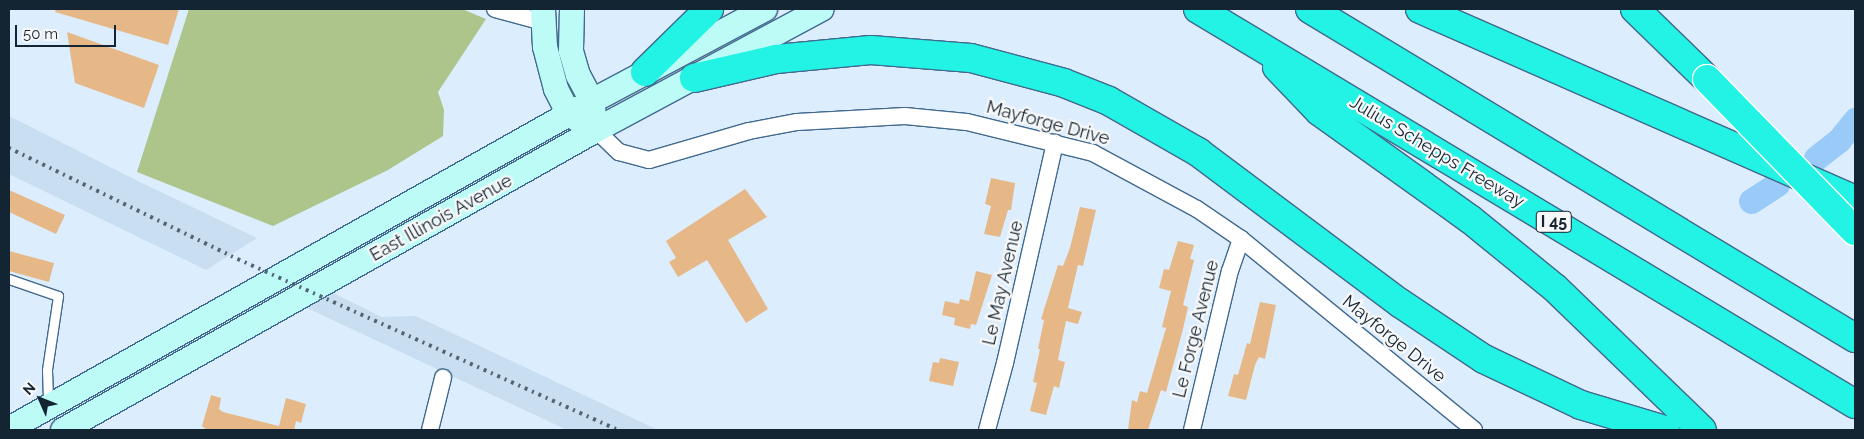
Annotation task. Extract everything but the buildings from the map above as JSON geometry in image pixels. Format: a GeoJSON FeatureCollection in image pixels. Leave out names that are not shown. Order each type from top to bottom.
{"type":"FeatureCollection","features":[{"type":"Feature","properties":{"kind":"highway"},"geometry":{"type":"LineString","coordinates":[[645,72],[709,9]]}},
{"type":"Feature","properties":{"kind":"highway","name":"Julius Schepps Freeway"},"geometry":{"type":"LineString","coordinates":[[1198,9],[1855,404]]}},
{"type":"Feature","properties":{"kind":"highway"},"geometry":{"type":"LineString","coordinates":[[1310,9],[1855,338]]}},
{"type":"Feature","properties":{"kind":"highway"},"geometry":{"type":"LineString","coordinates":[[1420,9],[1855,200]]}},
{"type":"Feature","properties":{"kind":"highway"},"geometry":{"type":"LineString","coordinates":[[1635,9],[1707,79],[1855,231]]}},
{"type":"Feature","properties":{"kind":"highway"},"geometry":{"type":"LineString","coordinates":[[1252,41],[1319,111],[1470,219],[1555,288],[1642,369],[1702,430]]}},
{"type":"Feature","properties":{"kind":"highway"},"geometry":{"type":"LineString","coordinates":[[694,78],[776,59],[871,50],[970,58],[1064,82],[1155,125],[1198,152],[1400,303],[1484,359],[1581,405],[1665,430]]}},
{"type":"Feature","properties":{"kind":"main road"},"geometry":{"type":"LineString","coordinates":[[572,9],[571,51],[578,75],[592,101],[596,130]]}},
{"type":"Feature","properties":{"kind":"main road","name":"East Illinois Avenue"},"geometry":{"type":"LineString","coordinates":[[9,429],[592,101],[765,9]]}},
{"type":"Feature","properties":{"kind":"main road","name":"East Illinois Avenue"},"geometry":{"type":"LineString","coordinates":[[63,430],[596,130],[822,9]]}},
{"type":"Feature","properties":{"kind":"main road"},"geometry":{"type":"LineString","coordinates":[[543,15],[550,70],[569,114],[596,130]]}},
{"type":"Feature","properties":{"kind":"street"},"geometry":{"type":"LineString","coordinates":[[495,9],[543,15]]}},
{"type":"Feature","properties":{"kind":"street","name":"Mayforge Drive"},"geometry":{"type":"LineString","coordinates":[[596,130],[619,152],[649,160],[749,131],[797,122],[853,117],[905,116],[967,122],[1092,153],[1123,167],[1241,239],[1474,430]]}},
{"type":"Feature","properties":{"kind":"street","name":"Le May Avenue"},"geometry":{"type":"LineString","coordinates":[[987,430],[1006,363],[1055,143]]}},
{"type":"Feature","properties":{"kind":"street","name":"Le Forge Avenue"},"geometry":{"type":"LineString","coordinates":[[1192,430],[1230,271],[1241,239]]}},
{"type":"Feature","properties":{"kind":"street"},"geometry":{"type":"LineString","coordinates":[[430,430],[443,378]]}},
{"type":"Feature","properties":{"kind":"lane"},"geometry":{"type":"LineString","coordinates":[[9,279],[58,296],[47,370],[48,408]]}},
{"type":"Feature","properties":{"kind":"shaded area"},"geometry":{"type":"Polygon","coordinates":[[[9,116],[257,238],[206,270],[9,174],[9,116]]]}},
{"type":"Feature","properties":{"kind":"shaded area"},"geometry":{"type":"Polygon","coordinates":[[[327,290],[382,317],[416,316],[658,430],[567,430],[307,308],[327,290]]]}},
{"type":"Feature","properties":{"kind":"green space"},"geometry":{"type":"Polygon","coordinates":[[[189,9],[462,9],[486,19],[438,92],[444,110],[443,136],[388,170],[273,226],[137,172],[189,9]]]}},
{"type":"Feature","properties":{"kind":"waterway"},"geometry":{"type":"LineString","coordinates":[[1816,158],[1839,140],[1855,120]]}},
{"type":"Feature","properties":{"kind":"waterway"},"geometry":{"type":"LineString","coordinates":[[1751,201],[1777,184]]}},
{"type":"Feature","properties":{"kind":"railway"},"geometry":{"type":"LineString","coordinates":[[9,148],[231,256],[618,430]]}}]}
